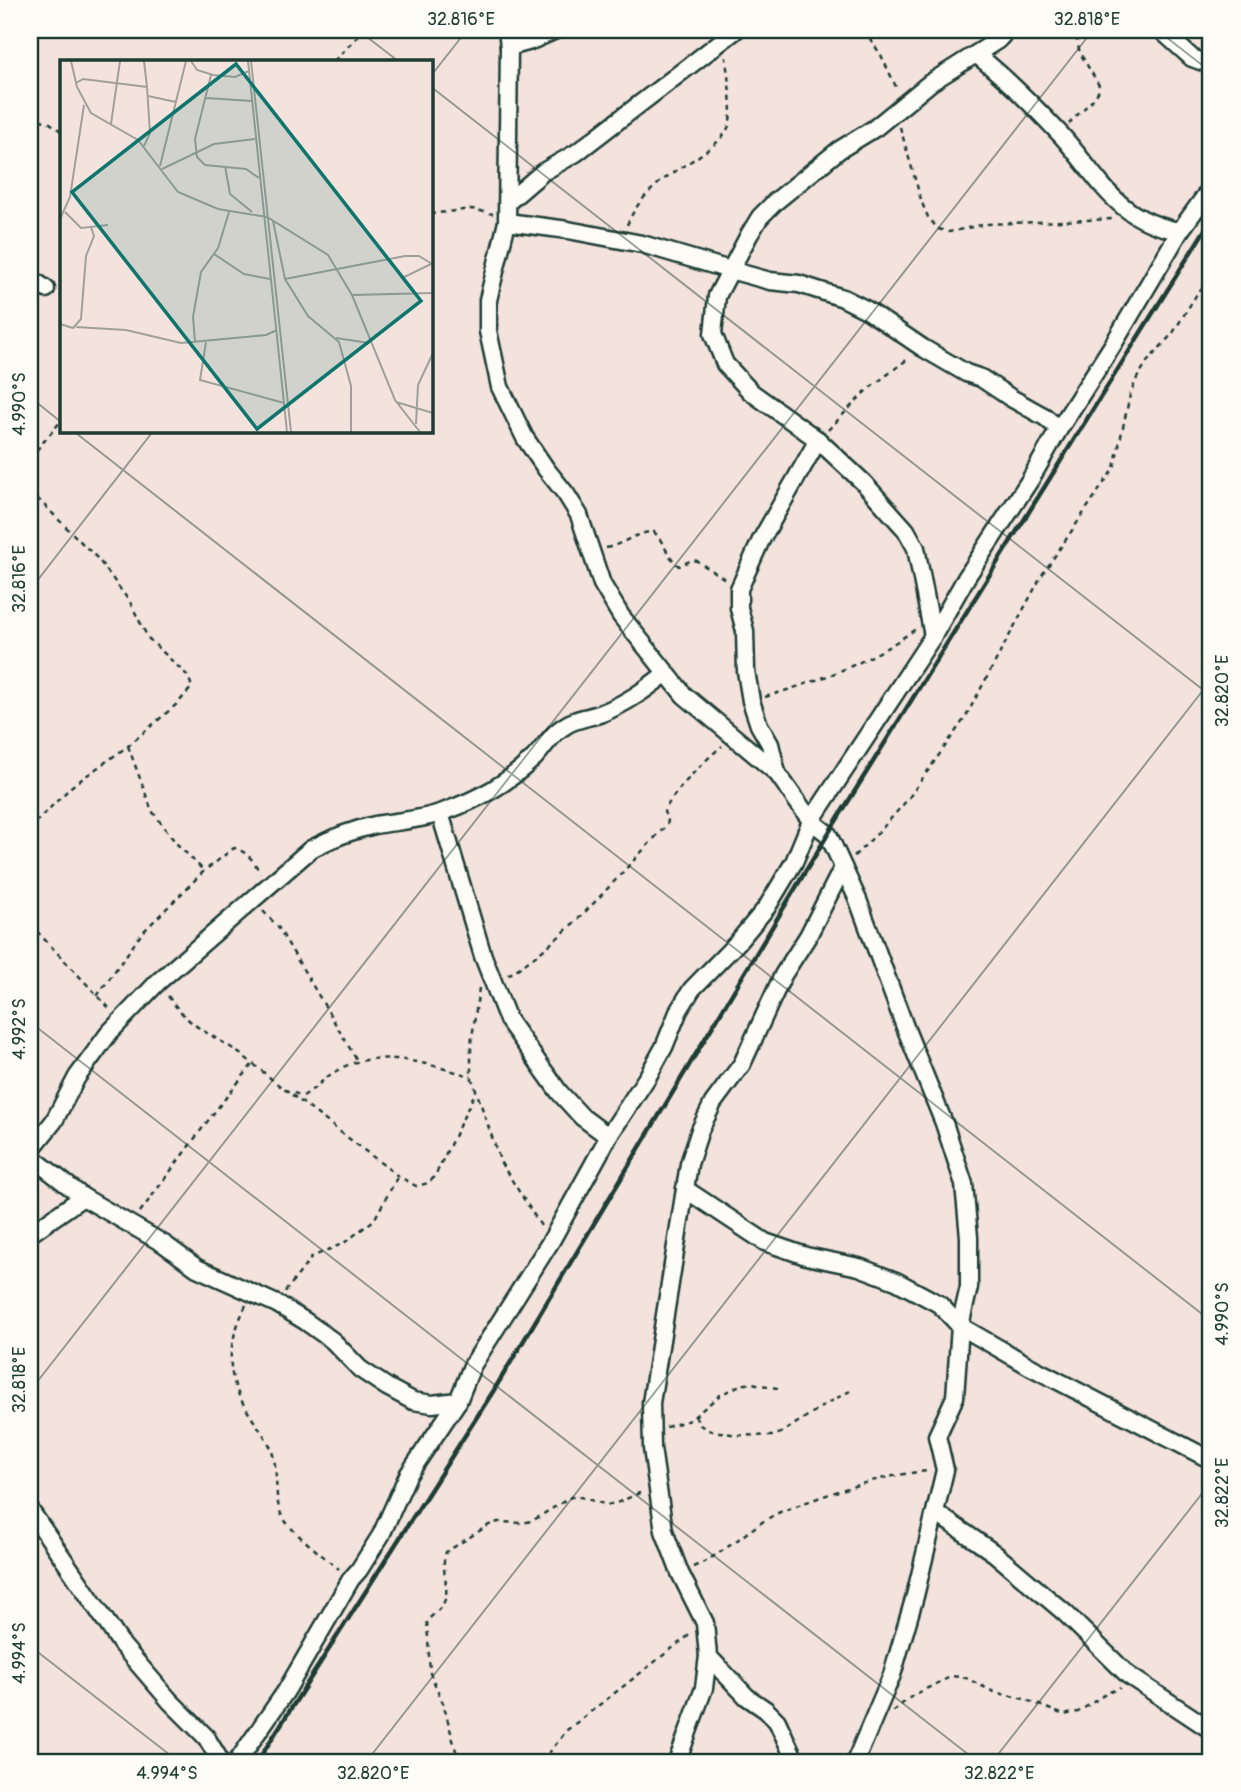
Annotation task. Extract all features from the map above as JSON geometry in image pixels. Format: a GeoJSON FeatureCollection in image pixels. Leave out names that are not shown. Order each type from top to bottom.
{"type":"FeatureCollection","features":[{"type":"Feature","properties":{"kind":"street"},"geometry":{"type":"LineString","coordinates":[[507,30],[507,222],[488,300],[488,331],[500,387],[525,438],[579,515],[601,584],[621,616],[666,674],[711,719],[776,773],[811,821],[828,834],[858,900],[944,1123],[964,1184],[969,1237],[969,1287],[960,1326],[955,1398],[937,1436],[945,1470],[915,1596],[892,1675],[855,1762]]}},
{"type":"Feature","properties":{"kind":"street"},"geometry":{"type":"LineString","coordinates":[[509,47],[556,30]]}},
{"type":"Feature","properties":{"kind":"street"},"geometry":{"type":"LineString","coordinates":[[933,636],[916,548],[906,530],[873,493],[818,440],[751,392],[724,364],[713,334],[717,296],[760,218],[775,202],[839,150],[876,128],[950,68],[998,40],[1007,30]]}},
{"type":"Feature","properties":{"kind":"street"},"geometry":{"type":"LineString","coordinates":[[1161,30],[1192,58],[1211,65]]}},
{"type":"Feature","properties":{"kind":"street"},"geometry":{"type":"LineString","coordinates":[[508,202],[543,172],[576,153],[732,33]]}},
{"type":"Feature","properties":{"kind":"street"},"geometry":{"type":"LineString","coordinates":[[976,54],[1009,82],[1061,135],[1120,206],[1159,228],[1180,231]]}},
{"type":"Feature","properties":{"kind":"street"},"geometry":{"type":"LineString","coordinates":[[237,1762],[286,1691],[351,1579],[381,1535],[408,1475],[458,1401],[472,1366],[551,1241],[610,1134],[648,1076],[679,1010],[692,989],[737,943],[767,907],[794,862],[811,821],[933,636],[966,578],[1114,344],[1180,231],[1211,188]]}},
{"type":"Feature","properties":{"kind":"street"},"geometry":{"type":"LineString","coordinates":[[507,222],[621,240],[770,281],[799,284],[843,298],[867,310],[966,373],[981,378],[1045,417],[1059,429]]}},
{"type":"Feature","properties":{"kind":"street"},"geometry":{"type":"LineString","coordinates":[[30,278],[46,289]]}},
{"type":"Feature","properties":{"kind":"street"},"geometry":{"type":"LineString","coordinates":[[776,773],[770,744],[751,701],[746,671],[745,631],[739,608],[740,589],[761,540],[818,440]]}},
{"type":"Feature","properties":{"kind":"street"},"geometry":{"type":"LineString","coordinates":[[458,1401],[432,1404],[413,1401],[387,1387],[360,1369],[324,1334],[277,1304],[197,1268],[132,1224],[83,1197],[30,1154],[54,1121],[90,1059],[122,1020],[158,982],[311,849],[339,835],[440,813],[481,796],[508,782],[562,727],[576,719],[598,715],[622,705],[640,695],[666,674]]}},
{"type":"Feature","properties":{"kind":"street"},"geometry":{"type":"LineString","coordinates":[[440,813],[486,985],[559,1092],[582,1117],[601,1131],[610,1134]]}},
{"type":"Feature","properties":{"kind":"street"},"geometry":{"type":"LineString","coordinates":[[677,1762],[704,1688],[708,1657],[705,1623],[680,1573],[664,1531],[651,1403],[689,1164],[700,1130],[713,1103],[742,1064],[783,975],[808,936],[843,867]]}},
{"type":"Feature","properties":{"kind":"street"},"geometry":{"type":"LineString","coordinates":[[685,1189],[765,1242],[806,1256],[859,1267],[896,1281],[939,1304],[960,1326],[1031,1367],[1211,1460]]}},
{"type":"Feature","properties":{"kind":"street"},"geometry":{"type":"LineString","coordinates":[[30,1234],[83,1197]]}},
{"type":"Feature","properties":{"kind":"street"},"geometry":{"type":"LineString","coordinates":[[30,1510],[122,1645],[170,1701],[206,1737],[222,1762]]}},
{"type":"Feature","properties":{"kind":"street"},"geometry":{"type":"LineString","coordinates":[[936,1513],[994,1553],[1065,1613],[1128,1675],[1211,1730]]}},
{"type":"Feature","properties":{"kind":"street"},"geometry":{"type":"LineString","coordinates":[[708,1657],[747,1697],[778,1721],[796,1762]]}},
{"type":"Feature","properties":{"kind":"path"},"geometry":{"type":"LineString","coordinates":[[335,60],[365,30]]}},
{"type":"Feature","properties":{"kind":"path"},"geometry":{"type":"LineString","coordinates":[[864,30],[881,55],[898,91],[922,203],[928,218],[938,229],[949,232],[986,224],[1138,216]]}},
{"type":"Feature","properties":{"kind":"path"},"geometry":{"type":"LineString","coordinates":[[1061,135],[1078,111],[1099,91],[1097,79],[1080,53],[1074,30]]}},
{"type":"Feature","properties":{"kind":"path"},"geometry":{"type":"LineString","coordinates":[[621,240],[633,209],[648,191],[708,149],[728,128],[730,117],[727,81],[732,33]]}},
{"type":"Feature","properties":{"kind":"path"},"geometry":{"type":"LineString","coordinates":[[30,116],[50,123],[60,130]]}},
{"type":"Feature","properties":{"kind":"path"},"geometry":{"type":"LineString","coordinates":[[432,214],[471,209],[489,212],[507,222]]}},
{"type":"Feature","properties":{"kind":"path"},"geometry":{"type":"LineString","coordinates":[[843,867],[908,799],[965,718],[1042,575],[1114,468],[1130,395],[1137,378],[1147,362],[1173,333],[1198,292],[1211,280]]}},
{"type":"Feature","properties":{"kind":"path"},"geometry":{"type":"LineString","coordinates":[[818,440],[866,391],[923,348]]}},
{"type":"Feature","properties":{"kind":"path"},"geometry":{"type":"LineString","coordinates":[[30,458],[60,422]]}},
{"type":"Feature","properties":{"kind":"path"},"geometry":{"type":"LineString","coordinates":[[30,491],[98,559],[130,602],[148,638],[188,676],[192,687],[178,704],[128,746],[72,786],[30,828]]}},
{"type":"Feature","properties":{"kind":"path"},"geometry":{"type":"LineString","coordinates":[[590,550],[616,546],[646,532],[654,532],[672,561],[679,566],[692,560],[697,561],[740,589]]}},
{"type":"Feature","properties":{"kind":"path"},"geometry":{"type":"LineString","coordinates":[[751,701],[842,672],[882,652],[929,619]]}},
{"type":"Feature","properties":{"kind":"path"},"geometry":{"type":"LineString","coordinates":[[551,1241],[501,1163],[475,1093],[471,1076],[471,1045],[486,985],[533,959],[607,891],[667,825],[664,812],[669,803],[712,754],[734,736]]}},
{"type":"Feature","properties":{"kind":"path"},"geometry":{"type":"LineString","coordinates":[[128,746],[152,811],[176,843],[204,871]]}},
{"type":"Feature","properties":{"kind":"path"},"geometry":{"type":"LineString","coordinates":[[97,996],[142,933],[204,871],[234,848],[248,854],[266,886]]}},
{"type":"Feature","properties":{"kind":"path"},"geometry":{"type":"LineString","coordinates":[[252,898],[278,927],[358,1062]]}},
{"type":"Feature","properties":{"kind":"path"},"geometry":{"type":"LineString","coordinates":[[30,925],[122,1020]]}},
{"type":"Feature","properties":{"kind":"path"},"geometry":{"type":"LineString","coordinates":[[158,982],[179,1012],[198,1029],[227,1045],[398,1176],[416,1186],[429,1183],[451,1145],[475,1093]]}},
{"type":"Feature","properties":{"kind":"path"},"geometry":{"type":"LineString","coordinates":[[289,1092],[303,1096],[328,1076],[358,1062],[379,1058],[415,1062],[471,1076]]}},
{"type":"Feature","properties":{"kind":"path"},"geometry":{"type":"LineString","coordinates":[[132,1224],[253,1064]]}},
{"type":"Feature","properties":{"kind":"path"},"geometry":{"type":"LineString","coordinates":[[277,1304],[313,1257],[344,1243],[374,1220],[398,1176]]}},
{"type":"Feature","properties":{"kind":"path"},"geometry":{"type":"LineString","coordinates":[[251,1292],[236,1326],[229,1356],[233,1384],[269,1444],[277,1465],[281,1515],[294,1530],[351,1579]]}},
{"type":"Feature","properties":{"kind":"path"},"geometry":{"type":"LineString","coordinates":[[652,1429],[685,1422],[720,1395],[740,1385],[752,1383],[782,1389]]}},
{"type":"Feature","properties":{"kind":"path"},"geometry":{"type":"LineString","coordinates":[[695,1416],[708,1430],[737,1435],[772,1436],[850,1391]]}},
{"type":"Feature","properties":{"kind":"path"},"geometry":{"type":"LineString","coordinates":[[680,1573],[719,1554],[765,1519],[780,1511],[904,1473],[945,1470]]}},
{"type":"Feature","properties":{"kind":"path"},"geometry":{"type":"LineString","coordinates":[[459,1762],[428,1661],[427,1621],[440,1609],[447,1595],[443,1568],[446,1552],[489,1525],[498,1522],[531,1521],[571,1497],[581,1497],[607,1505],[658,1485]]}},
{"type":"Feature","properties":{"kind":"path"},"geometry":{"type":"LineString","coordinates":[[1211,1600],[1211,1621]]}},
{"type":"Feature","properties":{"kind":"path"},"geometry":{"type":"LineString","coordinates":[[542,1762],[567,1730],[589,1711],[618,1692],[705,1623]]}},
{"type":"Feature","properties":{"kind":"path"},"geometry":{"type":"LineString","coordinates":[[891,1713],[912,1696],[952,1676],[966,1678],[994,1692],[1024,1699],[1064,1715],[1078,1712],[1107,1693],[1120,1688],[1145,1687]]}},
{"type":"Feature","properties":{"kind":"railway"},"geometry":{"type":"LineString","coordinates":[[257,1762],[494,1390],[828,834],[1211,220]]}}]}
